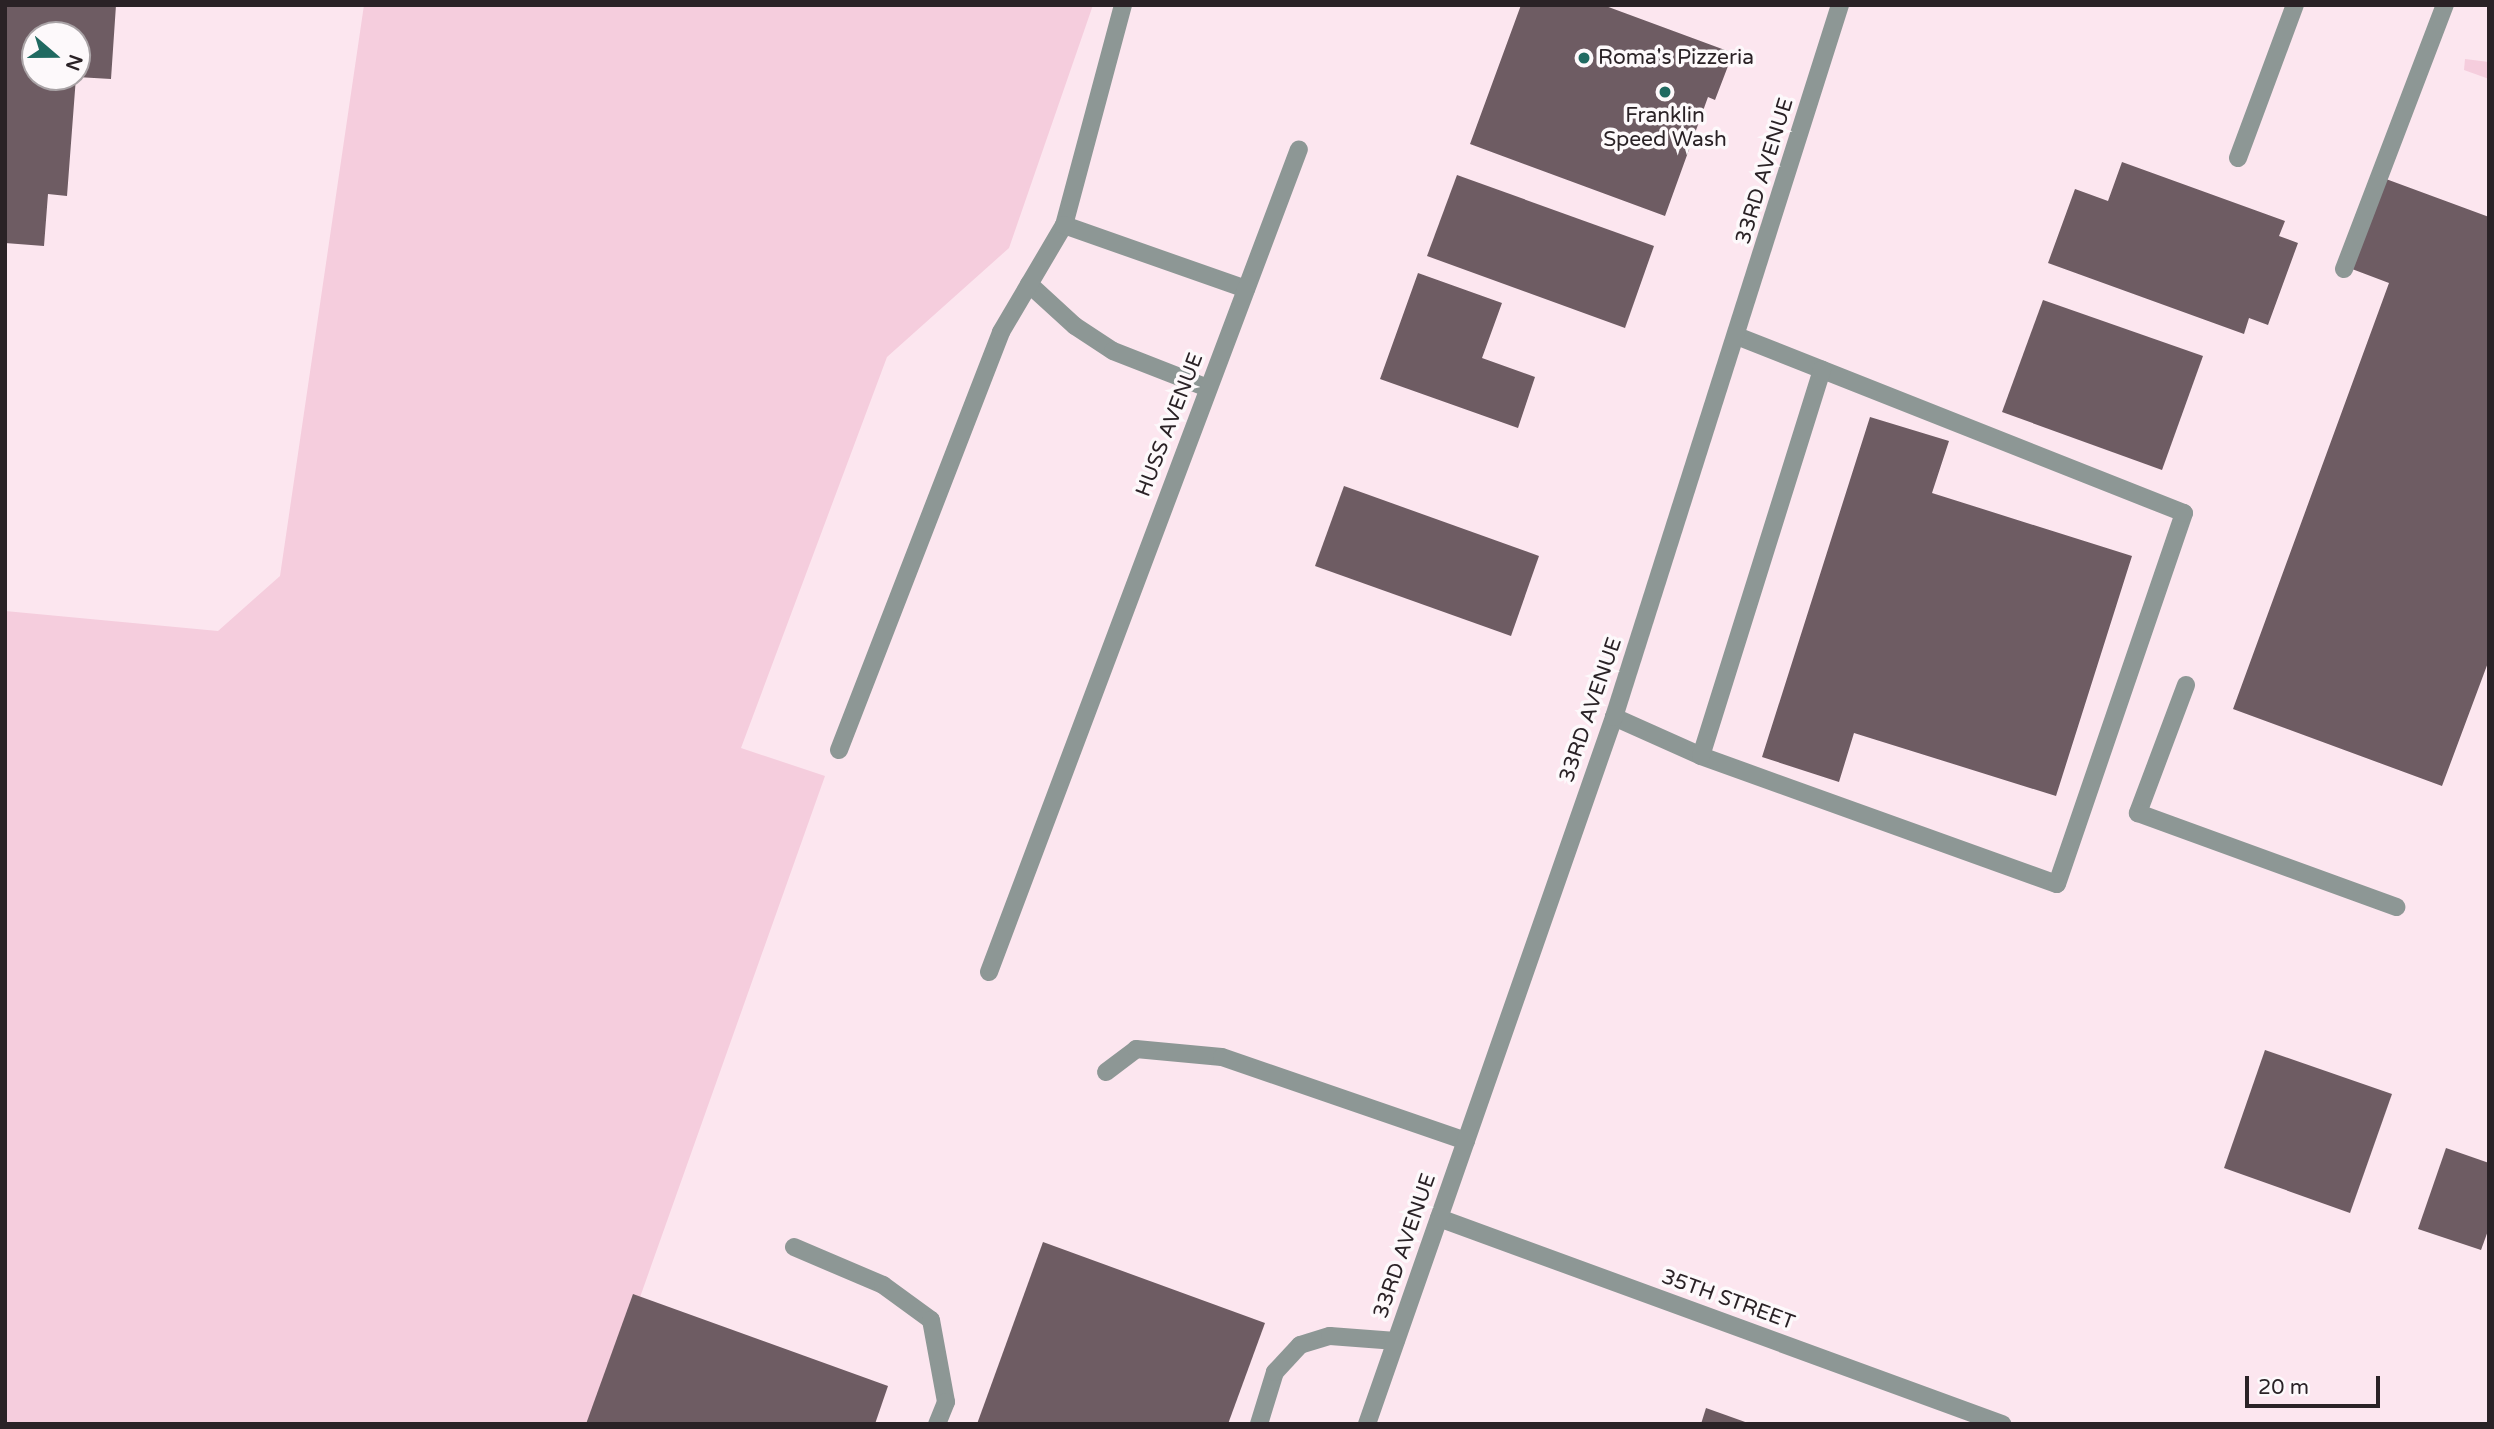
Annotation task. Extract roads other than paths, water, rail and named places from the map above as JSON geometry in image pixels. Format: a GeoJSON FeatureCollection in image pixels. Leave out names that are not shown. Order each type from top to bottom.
{"type":"FeatureCollection","features":[{"type":"Feature","properties":{"kind":"street"},"geometry":{"type":"LineString","coordinates":[[839,750],[1001,332],[1064,225],[1123,5]]}},
{"type":"Feature","properties":{"kind":"street","name":"33RD AVENUE"},"geometry":{"type":"LineString","coordinates":[[1367,1424],[1614,717],[1738,336],[1840,5]]}},
{"type":"Feature","properties":{"kind":"street"},"geometry":{"type":"LineString","coordinates":[[2238,158],[2295,5]]}},
{"type":"Feature","properties":{"kind":"street"},"geometry":{"type":"LineString","coordinates":[[2344,268],[2445,5]]}},
{"type":"Feature","properties":{"kind":"street","name":"HUSS AVENUE"},"geometry":{"type":"LineString","coordinates":[[989,972],[1299,149]]}},
{"type":"Feature","properties":{"kind":"street"},"geometry":{"type":"LineString","coordinates":[[1064,225],[1246,289]]}},
{"type":"Feature","properties":{"kind":"street"},"geometry":{"type":"LineString","coordinates":[[1028,284],[1075,326],[1113,351],[1208,388]]}},
{"type":"Feature","properties":{"kind":"street"},"geometry":{"type":"LineString","coordinates":[[1614,717],[1701,756],[2057,884],[2184,513],[1738,336]]}},
{"type":"Feature","properties":{"kind":"street"},"geometry":{"type":"LineString","coordinates":[[1701,756],[1822,370]]}},
{"type":"Feature","properties":{"kind":"street"},"geometry":{"type":"LineString","coordinates":[[2186,685],[2138,813],[2396,907]]}},
{"type":"Feature","properties":{"kind":"street"},"geometry":{"type":"LineString","coordinates":[[1107,1072],[1136,1049],[1222,1057],[1466,1141]]}},
{"type":"Feature","properties":{"kind":"street","name":"35TH STREET"},"geometry":{"type":"LineString","coordinates":[[1439,1218],[1992,1422]]}},
{"type":"Feature","properties":{"kind":"street"},"geometry":{"type":"LineString","coordinates":[[794,1247],[883,1285],[931,1320],[946,1402],[937,1424]]}},
{"type":"Feature","properties":{"kind":"street"},"geometry":{"type":"LineString","coordinates":[[1259,1424],[1275,1372],[1300,1345],[1330,1336],[1396,1341]]}},
{"type":"Feature","properties":{"kind":"place","name":"Roma's Pizzeria"},"geometry":{"type":"Point","coordinates":[1584,58]}},
{"type":"Feature","properties":{"kind":"place","name":"Franklin Speed Wash"},"geometry":{"type":"Point","coordinates":[1665,92]}}]}
